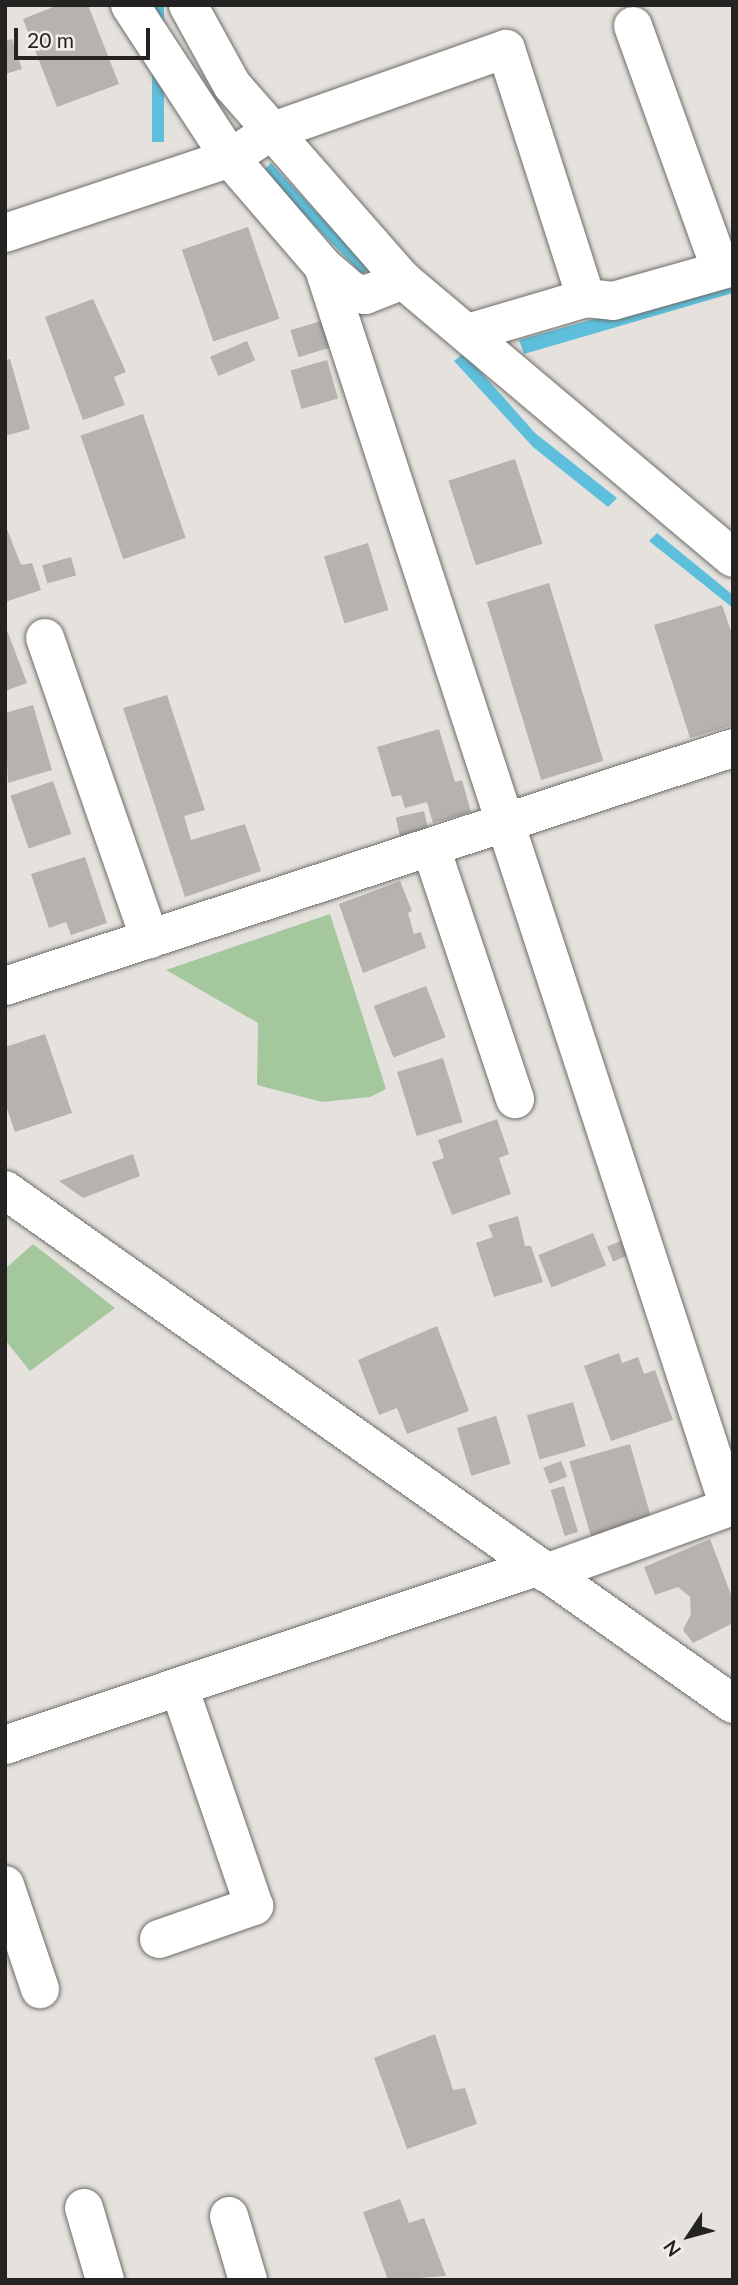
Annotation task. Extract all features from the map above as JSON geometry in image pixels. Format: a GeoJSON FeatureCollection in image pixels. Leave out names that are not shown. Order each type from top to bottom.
{"type":"FeatureCollection","features":[{"type":"Feature","properties":{"kind":"street"},"geometry":{"type":"LineString","coordinates":[[130,5],[230,158],[323,266],[352,291],[365,295],[403,280]]}},
{"type":"Feature","properties":{"kind":"street"},"geometry":{"type":"LineString","coordinates":[[188,5],[232,85],[270,132],[403,280],[468,334],[498,364],[733,558]]}},
{"type":"Feature","properties":{"kind":"street"},"geometry":{"type":"LineString","coordinates":[[468,334],[586,298],[613,300],[727,269],[634,26]]}},
{"type":"Feature","properties":{"kind":"street"},"geometry":{"type":"LineString","coordinates":[[5,233],[230,158],[270,132],[506,49],[586,298]]}},
{"type":"Feature","properties":{"kind":"street"},"geometry":{"type":"LineString","coordinates":[[5,1745],[731,1506],[504,824],[323,266]]}},
{"type":"Feature","properties":{"kind":"street"},"geometry":{"type":"LineString","coordinates":[[45,638],[150,939]]}},
{"type":"Feature","properties":{"kind":"street"},"geometry":{"type":"LineString","coordinates":[[5,986],[733,748]]}},
{"type":"Feature","properties":{"kind":"street"},"geometry":{"type":"LineString","coordinates":[[431,848],[515,1099]]}},
{"type":"Feature","properties":{"kind":"street"},"geometry":{"type":"LineString","coordinates":[[5,1190],[733,1704]]}},
{"type":"Feature","properties":{"kind":"street"},"geometry":{"type":"LineString","coordinates":[[159,1938],[254,1906],[179,1687]]}},
{"type":"Feature","properties":{"kind":"street"},"geometry":{"type":"LineString","coordinates":[[5,1885],[40,1990]]}},
{"type":"Feature","properties":{"kind":"street"},"geometry":{"type":"LineString","coordinates":[[84,2208],[105,2280]]}},
{"type":"Feature","properties":{"kind":"street"},"geometry":{"type":"LineString","coordinates":[[229,2216],[248,2280]]}},
{"type":"Feature","properties":{"kind":"green space"},"geometry":{"type":"Polygon","coordinates":[[[330,914],[386,1089],[370,1097],[322,1102],[257,1085],[258,1023],[166,970],[330,914]]]}},
{"type":"Feature","properties":{"kind":"green space"},"geometry":{"type":"Polygon","coordinates":[[[33,1244],[115,1308],[30,1371],[5,1340],[5,1269],[33,1244]]]}},
{"type":"Feature","properties":{"kind":"water"},"geometry":{"type":"Polygon","coordinates":[[[152,5],[164,5],[164,142],[152,142],[152,5]]]}},
{"type":"Feature","properties":{"kind":"water"},"geometry":{"type":"Polygon","coordinates":[[[271,163],[369,269],[362,274],[262,172],[271,163]]]}},
{"type":"Feature","properties":{"kind":"water"},"geometry":{"type":"Polygon","coordinates":[[[733,280],[733,293],[524,354],[519,340],[733,280]]]}},
{"type":"Feature","properties":{"kind":"water"},"geometry":{"type":"Polygon","coordinates":[[[464,353],[535,433],[617,498],[608,507],[533,447],[454,361],[464,353]]]}},
{"type":"Feature","properties":{"kind":"water"},"geometry":{"type":"Polygon","coordinates":[[[657,533],[733,595],[733,608],[649,541],[657,533]]]}},
{"type":"Feature","properties":{"kind":"building"},"geometry":{"type":"Polygon","coordinates":[[[58,5],[88,5],[119,84],[57,107],[23,19],[58,5]]]}},
{"type":"Feature","properties":{"kind":"building"},"geometry":{"type":"Polygon","coordinates":[[[12,39],[22,69],[5,74],[5,41],[12,39]]]}},
{"type":"Feature","properties":{"kind":"building"},"geometry":{"type":"Polygon","coordinates":[[[248,227],[280,319],[213,342],[182,250],[248,227]]]}},
{"type":"Feature","properties":{"kind":"building"},"geometry":{"type":"Polygon","coordinates":[[[93,299],[126,372],[114,377],[125,405],[83,420],[45,317],[93,299]]]}},
{"type":"Feature","properties":{"kind":"building"},"geometry":{"type":"Polygon","coordinates":[[[321,321],[329,348],[299,357],[290,330],[321,321]]]}},
{"type":"Feature","properties":{"kind":"building"},"geometry":{"type":"Polygon","coordinates":[[[247,341],[255,360],[218,376],[210,357],[247,341]]]}},
{"type":"Feature","properties":{"kind":"building"},"geometry":{"type":"Polygon","coordinates":[[[10,359],[30,429],[5,436],[5,360],[10,359]]]}},
{"type":"Feature","properties":{"kind":"building"},"geometry":{"type":"Polygon","coordinates":[[[327,360],[338,398],[301,409],[290,370],[327,360]]]}},
{"type":"Feature","properties":{"kind":"building"},"geometry":{"type":"Polygon","coordinates":[[[143,414],[186,538],[123,559],[81,435],[143,414]]]}},
{"type":"Feature","properties":{"kind":"building"},"geometry":{"type":"Polygon","coordinates":[[[515,459],[543,544],[476,565],[448,481],[515,459]]]}},
{"type":"Feature","properties":{"kind":"building"},"geometry":{"type":"Polygon","coordinates":[[[5,524],[21,565],[32,563],[41,590],[5,602],[5,524]]]}},
{"type":"Feature","properties":{"kind":"building"},"geometry":{"type":"Polygon","coordinates":[[[368,543],[388,610],[344,623],[324,556],[368,543]]]}},
{"type":"Feature","properties":{"kind":"building"},"geometry":{"type":"Polygon","coordinates":[[[71,557],[76,575],[47,584],[42,565],[71,557]]]}},
{"type":"Feature","properties":{"kind":"building"},"geometry":{"type":"Polygon","coordinates":[[[549,583],[603,761],[541,780],[487,602],[549,583]]]}},
{"type":"Feature","properties":{"kind":"building"},"geometry":{"type":"Polygon","coordinates":[[[722,605],[733,637],[733,725],[690,738],[654,625],[722,605]]]}},
{"type":"Feature","properties":{"kind":"building"},"geometry":{"type":"Polygon","coordinates":[[[5,625],[27,683],[5,691],[5,625]]]}},
{"type":"Feature","properties":{"kind":"building"},"geometry":{"type":"Polygon","coordinates":[[[167,695],[205,810],[184,816],[191,840],[245,824],[261,871],[185,897],[123,708],[167,695]]]}},
{"type":"Feature","properties":{"kind":"building"},"geometry":{"type":"Polygon","coordinates":[[[33,705],[52,770],[8,783],[5,713],[33,705]]]}},
{"type":"Feature","properties":{"kind":"building"},"geometry":{"type":"Polygon","coordinates":[[[439,729],[455,782],[462,780],[471,812],[433,823],[427,802],[405,808],[401,795],[392,797],[377,747],[439,729]]]}},
{"type":"Feature","properties":{"kind":"building"},"geometry":{"type":"Polygon","coordinates":[[[53,781],[71,834],[29,849],[10,796],[53,781]]]}},
{"type":"Feature","properties":{"kind":"building"},"geometry":{"type":"Polygon","coordinates":[[[424,811],[429,832],[401,839],[396,818],[424,811]]]}},
{"type":"Feature","properties":{"kind":"building"},"geometry":{"type":"Polygon","coordinates":[[[85,857],[107,923],[71,935],[66,922],[49,928],[31,874],[85,857]]]}},
{"type":"Feature","properties":{"kind":"building"},"geometry":{"type":"Polygon","coordinates":[[[400,881],[412,911],[408,913],[414,934],[421,932],[426,948],[363,973],[339,904],[400,881]]]}},
{"type":"Feature","properties":{"kind":"building"},"geometry":{"type":"Polygon","coordinates":[[[426,986],[446,1037],[393,1057],[374,1006],[426,986]]]}},
{"type":"Feature","properties":{"kind":"building"},"geometry":{"type":"Polygon","coordinates":[[[45,1034],[72,1113],[15,1132],[5,1103],[5,1047],[45,1034]]]}},
{"type":"Feature","properties":{"kind":"building"},"geometry":{"type":"Polygon","coordinates":[[[443,1058],[463,1122],[417,1136],[397,1072],[443,1058]]]}},
{"type":"Feature","properties":{"kind":"building"},"geometry":{"type":"Polygon","coordinates":[[[497,1119],[509,1154],[499,1158],[511,1194],[452,1215],[432,1162],[444,1158],[438,1140],[497,1119]]]}},
{"type":"Feature","properties":{"kind":"building"},"geometry":{"type":"Polygon","coordinates":[[[133,1154],[140,1176],[83,1198],[59,1181],[133,1154]]]}},
{"type":"Feature","properties":{"kind":"building"},"geometry":{"type":"Polygon","coordinates":[[[518,1216],[525,1246],[531,1246],[543,1282],[494,1297],[476,1243],[493,1237],[488,1225],[518,1216]]]}},
{"type":"Feature","properties":{"kind":"building"},"geometry":{"type":"Polygon","coordinates":[[[593,1233],[606,1265],[551,1288],[538,1255],[593,1233]]]}},
{"type":"Feature","properties":{"kind":"building"},"geometry":{"type":"Polygon","coordinates":[[[621,1241],[627,1256],[613,1261],[607,1247],[621,1241]]]}},
{"type":"Feature","properties":{"kind":"building"},"geometry":{"type":"Polygon","coordinates":[[[437,1326],[469,1411],[407,1434],[397,1408],[379,1415],[358,1360],[437,1326]]]}},
{"type":"Feature","properties":{"kind":"building"},"geometry":{"type":"Polygon","coordinates":[[[619,1353],[622,1363],[638,1357],[644,1374],[655,1370],[673,1420],[611,1441],[584,1366],[619,1353]]]}},
{"type":"Feature","properties":{"kind":"building"},"geometry":{"type":"Polygon","coordinates":[[[573,1402],[586,1446],[540,1459],[527,1415],[573,1402]]]}},
{"type":"Feature","properties":{"kind":"building"},"geometry":{"type":"Polygon","coordinates":[[[496,1416],[511,1464],[471,1476],[457,1428],[496,1416]]]}},
{"type":"Feature","properties":{"kind":"building"},"geometry":{"type":"Polygon","coordinates":[[[630,1444],[651,1519],[591,1536],[569,1461],[630,1444]]]}},
{"type":"Feature","properties":{"kind":"building"},"geometry":{"type":"Polygon","coordinates":[[[561,1461],[567,1477],[549,1484],[543,1468],[561,1461]]]}},
{"type":"Feature","properties":{"kind":"building"},"geometry":{"type":"Polygon","coordinates":[[[564,1486],[578,1532],[565,1536],[551,1490],[564,1486]]]}},
{"type":"Feature","properties":{"kind":"building"},"geometry":{"type":"Polygon","coordinates":[[[710,1539],[733,1600],[733,1623],[693,1643],[683,1630],[691,1614],[690,1597],[678,1587],[655,1595],[644,1567],[710,1539]]]}},
{"type":"Feature","properties":{"kind":"building"},"geometry":{"type":"Polygon","coordinates":[[[435,2034],[453,2090],[465,2088],[477,2124],[407,2149],[374,2058],[435,2034]]]}},
{"type":"Feature","properties":{"kind":"building"},"geometry":{"type":"Polygon","coordinates":[[[400,2199],[409,2223],[424,2218],[446,2276],[388,2280],[363,2212],[400,2199]]]}}]}
